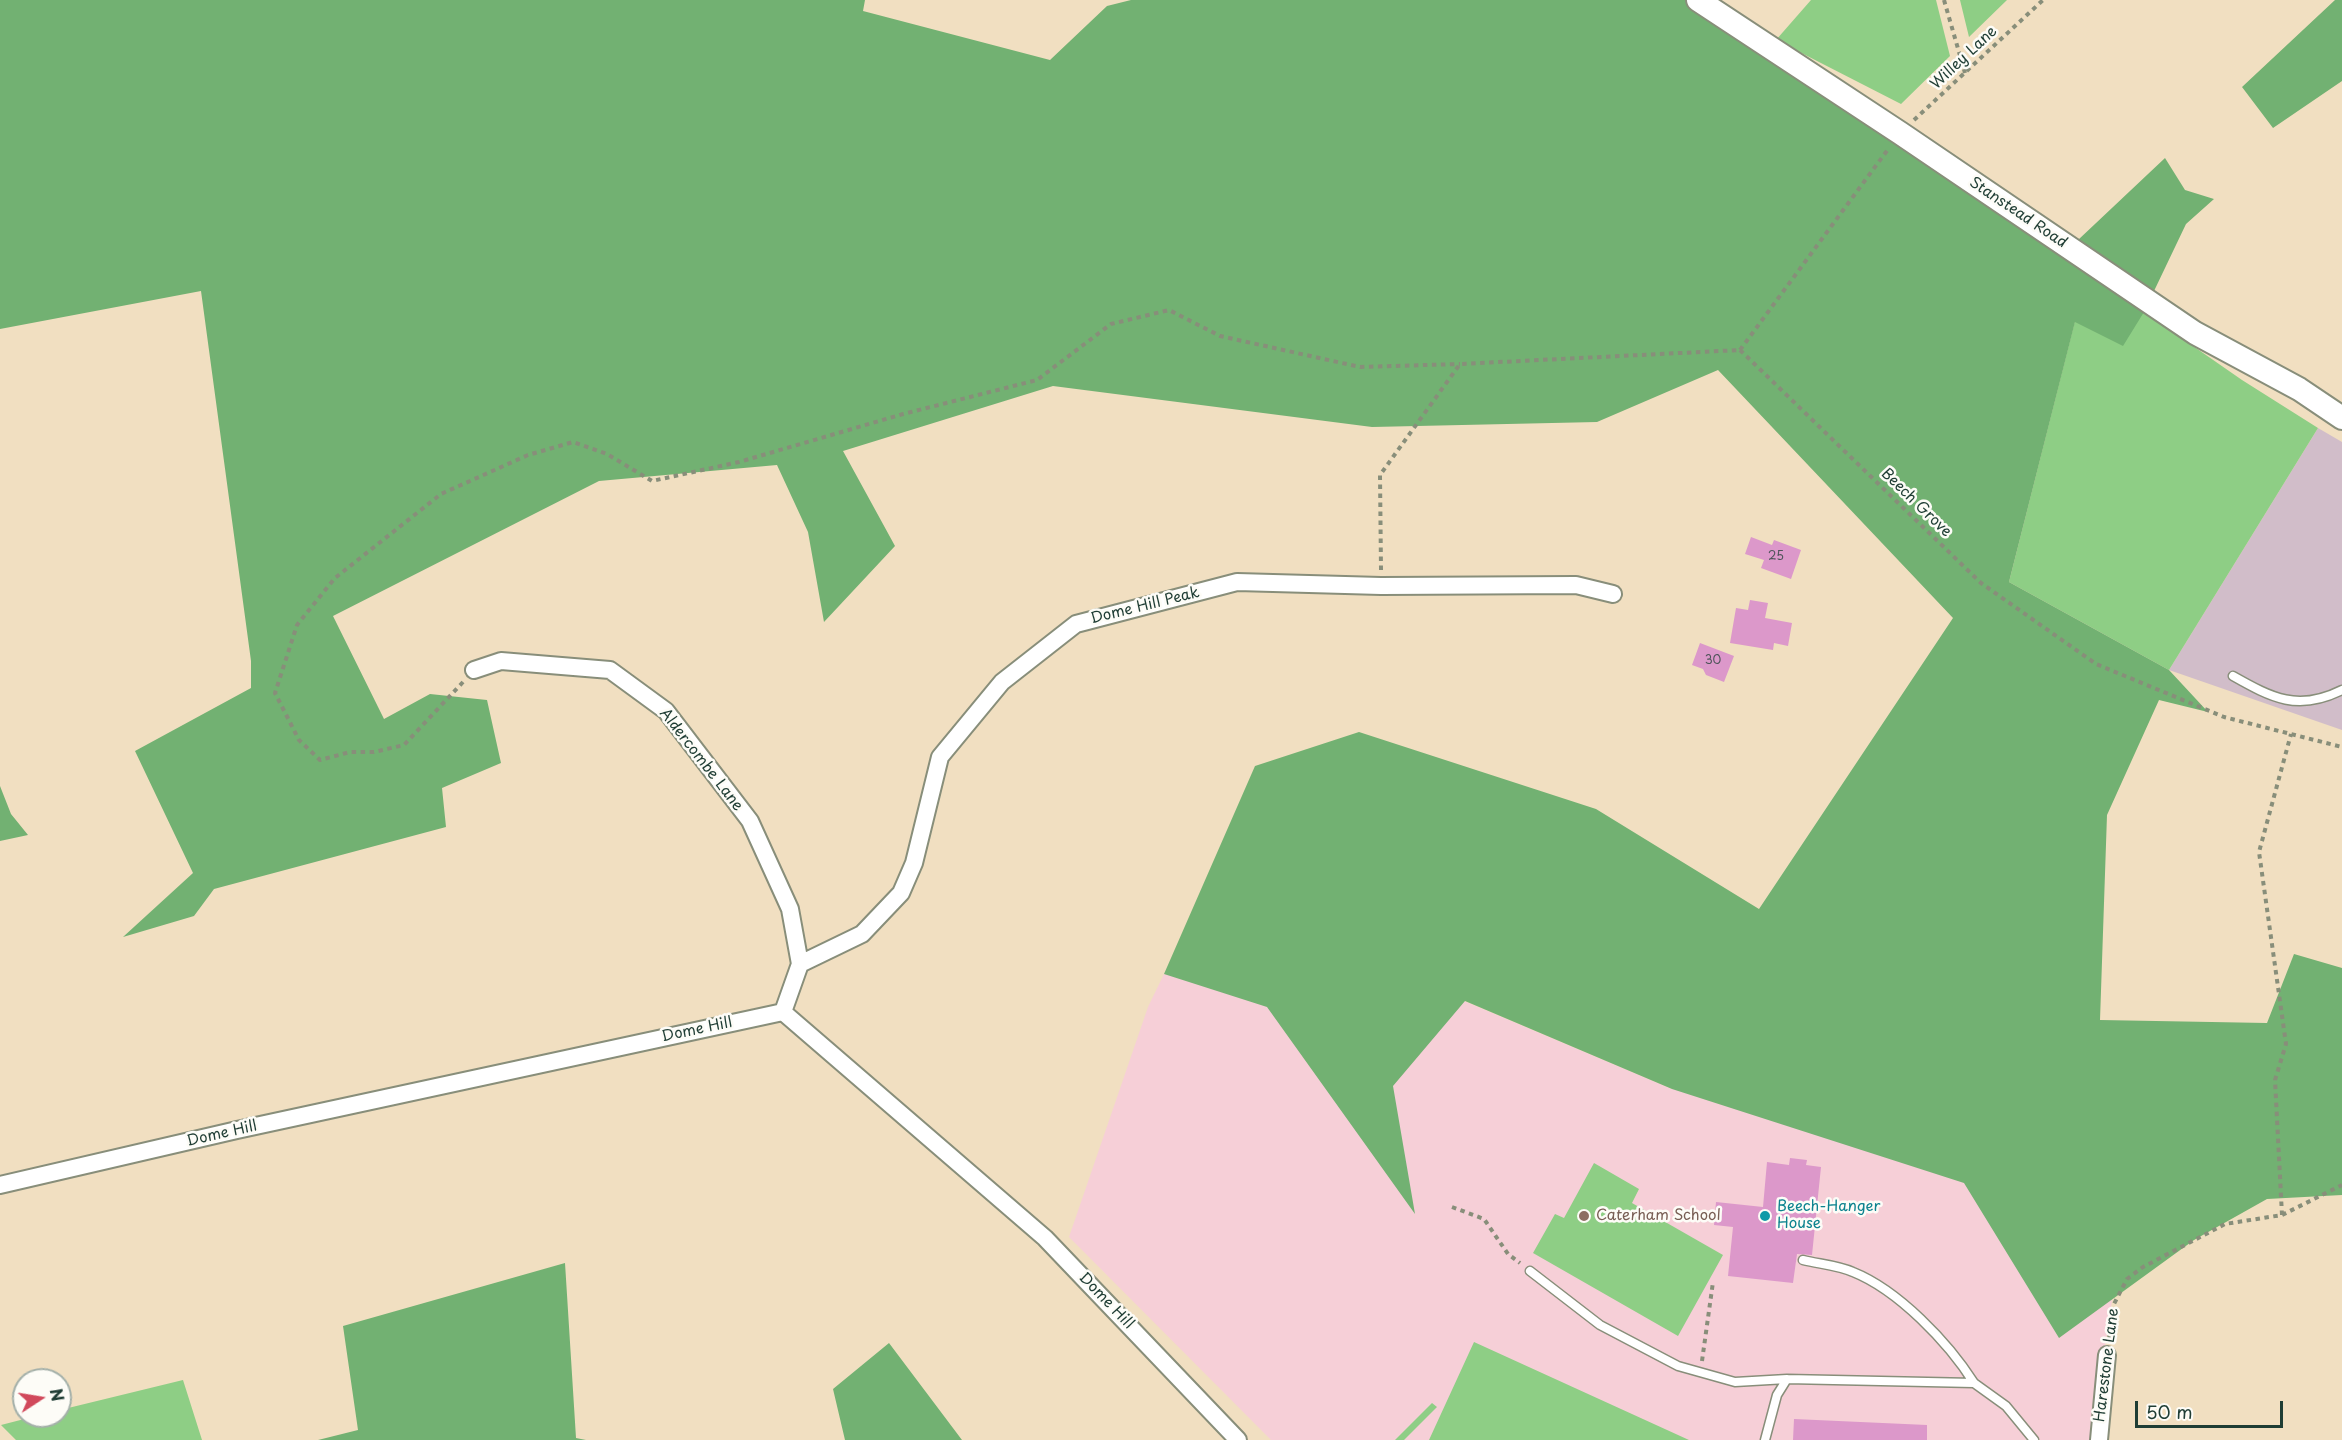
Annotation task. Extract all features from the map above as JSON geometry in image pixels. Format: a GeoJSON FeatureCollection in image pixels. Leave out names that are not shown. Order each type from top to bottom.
{"type":"FeatureCollection","features":[{"type":"Feature","properties":{"kind":"street","name":"Stanstead Road"},"geometry":{"type":"LineString","coordinates":[[1698,0],[1900,133],[2194,333],[2299,388],[2342,418]]}},
{"type":"Feature","properties":{"kind":"street","name":"Dome Hill Peak"},"geometry":{"type":"LineString","coordinates":[[800,964],[862,934],[901,893],[914,863],[940,757],[1002,682],[1076,624],[1237,582],[1381,586],[1576,585],[1612,594]]}},
{"type":"Feature","properties":{"kind":"street","name":"Aldercombe Lane"},"geometry":{"type":"LineString","coordinates":[[474,670],[501,661],[610,670],[666,711],[750,821],[790,909],[800,964]]}},
{"type":"Feature","properties":{"kind":"street"},"geometry":{"type":"LineString","coordinates":[[783,1012],[800,964]]}},
{"type":"Feature","properties":{"kind":"street","name":"Dome Hill"},"geometry":{"type":"LineString","coordinates":[[0,1185],[248,1128],[783,1012],[1045,1238],[1238,1440]]}},
{"type":"Feature","properties":{"kind":"street","name":"Harestone Lane"},"geometry":{"type":"LineString","coordinates":[[2098,1440],[2108,1355]]}},
{"type":"Feature","properties":{"kind":"lane"},"geometry":{"type":"LineString","coordinates":[[2232,676],[2265,694],[2301,702],[2313,702],[2342,690]]}},
{"type":"Feature","properties":{"kind":"lane"},"geometry":{"type":"LineString","coordinates":[[1803,1260],[1851,1271],[1883,1288],[1918,1317],[1961,1363],[1974,1383],[2006,1406],[2034,1440]]}},
{"type":"Feature","properties":{"kind":"lane"},"geometry":{"type":"LineString","coordinates":[[1530,1271],[1600,1325],[1678,1366],[1735,1382],[1786,1379],[1974,1383]]}},
{"type":"Feature","properties":{"kind":"lane"},"geometry":{"type":"LineString","coordinates":[[1765,1440],[1777,1395],[1786,1379]]}},
{"type":"Feature","properties":{"kind":"path"},"geometry":{"type":"LineString","coordinates":[[1944,0],[1965,73]]}},
{"type":"Feature","properties":{"kind":"path","name":"Willey Lane"},"geometry":{"type":"LineString","coordinates":[[1900,133],[2043,0]]}},
{"type":"Feature","properties":{"kind":"path"},"geometry":{"type":"LineString","coordinates":[[474,670],[404,745],[374,752],[350,752],[320,760],[299,740],[275,693],[297,625],[335,578],[441,494],[528,455],[573,442],[607,454],[652,481],[739,462],[903,414],[1037,380],[1111,324],[1169,310],[1220,336],[1360,367],[1740,350],[1900,133]]}},
{"type":"Feature","properties":{"kind":"path","name":"Beech Grove"},"geometry":{"type":"LineString","coordinates":[[1740,350],[1981,583],[2096,664],[2224,717],[2342,747]]}},
{"type":"Feature","properties":{"kind":"path"},"geometry":{"type":"LineString","coordinates":[[1381,586],[1380,475],[1460,364]]}},
{"type":"Feature","properties":{"kind":"path"},"geometry":{"type":"LineString","coordinates":[[2282,1215],[2275,1080],[2286,1044],[2259,852],[2291,734]]}},
{"type":"Feature","properties":{"kind":"path","name":"Harestone Lane"},"geometry":{"type":"LineString","coordinates":[[2108,1355],[2114,1304],[2127,1280],[2143,1266],[2225,1224],[2282,1215],[2342,1185]]}},
{"type":"Feature","properties":{"kind":"path"},"geometry":{"type":"LineString","coordinates":[[1452,1207],[1484,1219],[1508,1254],[1530,1271]]}},
{"type":"Feature","properties":{"kind":"path"},"geometry":{"type":"LineString","coordinates":[[1701,1372],[1704,1330],[1713,1282]]}},
{"type":"Feature","properties":{"kind":"shaded area"},"geometry":{"type":"Polygon","coordinates":[[[2318,428],[2342,442],[2342,730],[2169,670],[2318,428]]]}},
{"type":"Feature","properties":{"kind":"shaded area","name":"Caterham School"},"geometry":{"type":"Polygon","coordinates":[[[1164,974],[1464,1001],[1672,1089],[1781,1058],[2118,1261],[2091,1440],[1271,1440],[1069,1237],[1148,1007],[1164,974]]]}},
{"type":"Feature","properties":{"kind":"green space"},"geometry":{"type":"Polygon","coordinates":[[[0,0],[865,0],[863,11],[1050,60],[1107,6],[1131,0],[1686,0],[2019,227],[2078,240],[2165,158],[2185,190],[2214,199],[2186,224],[2144,312],[2123,346],[2075,322],[2009,582],[2169,670],[2208,712],[2159,700],[2107,815],[2100,1020],[2267,1023],[2294,954],[2342,968],[2342,1195],[2267,1199],[2194,1240],[2059,1338],[1964,1183],[1672,1089],[1465,1001],[1393,1086],[1415,1214],[1267,1007],[1164,974],[1255,766],[1359,732],[1596,809],[1759,909],[1953,618],[1718,370],[1597,422],[1372,427],[1053,386],[843,451],[895,546],[824,622],[808,532],[777,465],[599,481],[333,616],[384,719],[430,694],[487,700],[501,763],[442,788],[446,827],[214,889],[194,916],[123,937],[193,873],[135,751],[251,688],[251,661],[201,291],[0,329],[0,0]]]}},
{"type":"Feature","properties":{"kind":"green space"},"geometry":{"type":"Polygon","coordinates":[[[1811,0],[1936,0],[1950,56],[1901,104],[1776,40],[1811,0]]]}},
{"type":"Feature","properties":{"kind":"green space"},"geometry":{"type":"Polygon","coordinates":[[[1960,0],[2007,0],[1969,37],[1960,0]]]}},
{"type":"Feature","properties":{"kind":"green space"},"geometry":{"type":"Polygon","coordinates":[[[2335,0],[2342,0],[2342,81],[2273,128],[2242,87],[2335,0]]]}},
{"type":"Feature","properties":{"kind":"green space"},"geometry":{"type":"Polygon","coordinates":[[[2144,312],[2242,380],[2318,428],[2169,670],[2009,582],[2075,321],[2144,312]]]}},
{"type":"Feature","properties":{"kind":"green space"},"geometry":{"type":"Polygon","coordinates":[[[0,786],[11,814],[28,835],[0,841],[0,786]]]}},
{"type":"Feature","properties":{"kind":"green space"},"geometry":{"type":"Polygon","coordinates":[[[1594,1163],[1639,1189],[1632,1203],[1723,1255],[1678,1336],[1533,1253],[1555,1214],[1564,1218],[1594,1163]]]}},
{"type":"Feature","properties":{"kind":"green space"},"geometry":{"type":"Polygon","coordinates":[[[565,1263],[576,1438],[586,1440],[318,1440],[358,1430],[343,1326],[565,1263]]]}},
{"type":"Feature","properties":{"kind":"green space"},"geometry":{"type":"Polygon","coordinates":[[[1474,1342],[1689,1440],[1429,1440],[1474,1342]]]}},
{"type":"Feature","properties":{"kind":"green space"},"geometry":{"type":"Polygon","coordinates":[[[889,1343],[962,1440],[845,1440],[833,1389],[889,1343]]]}},
{"type":"Feature","properties":{"kind":"green space"},"geometry":{"type":"Polygon","coordinates":[[[183,1380],[202,1440],[16,1440],[1,1425],[12,1422],[12,1428],[72,1428],[72,1407],[183,1380]]]}},
{"type":"Feature","properties":{"kind":"green space"},"geometry":{"type":"Polygon","coordinates":[[[1432,1403],[1437,1407],[1404,1440],[1395,1440],[1432,1403]]]}},
{"type":"Feature","properties":{"kind":"building"},"geometry":{"type":"Polygon","coordinates":[[[1751,537],[1772,545],[1774,540],[1801,550],[1791,579],[1761,568],[1764,560],[1745,554],[1751,537]]]}},
{"type":"Feature","properties":{"kind":"building"},"geometry":{"type":"Polygon","coordinates":[[[1750,600],[1768,603],[1765,618],[1792,623],[1788,646],[1774,643],[1773,650],[1730,643],[1736,608],[1748,610],[1750,600]]]}},
{"type":"Feature","properties":{"kind":"building"},"geometry":{"type":"Polygon","coordinates":[[[1700,643],[1734,656],[1724,682],[1706,675],[1703,669],[1692,665],[1700,643]]]}},
{"type":"Feature","properties":{"kind":"building","name":"Beech-Hanger House"},"geometry":{"type":"Polygon","coordinates":[[[1790,1158],[1807,1160],[1806,1165],[1821,1167],[1812,1255],[1797,1254],[1793,1283],[1728,1276],[1733,1227],[1714,1225],[1716,1202],[1763,1207],[1767,1162],[1789,1165],[1790,1158]]]}},
{"type":"Feature","properties":{"kind":"building"},"geometry":{"type":"Polygon","coordinates":[[[1794,1419],[1927,1425],[1927,1440],[1793,1440],[1794,1419]]]}},
{"type":"Feature","properties":{"kind":"place","name":"Caterham School"},"geometry":{"type":"Point","coordinates":[1584,1216]}},
{"type":"Feature","properties":{"kind":"place","name":"Beech-Hanger House"},"geometry":{"type":"Point","coordinates":[1765,1216]}}]}
